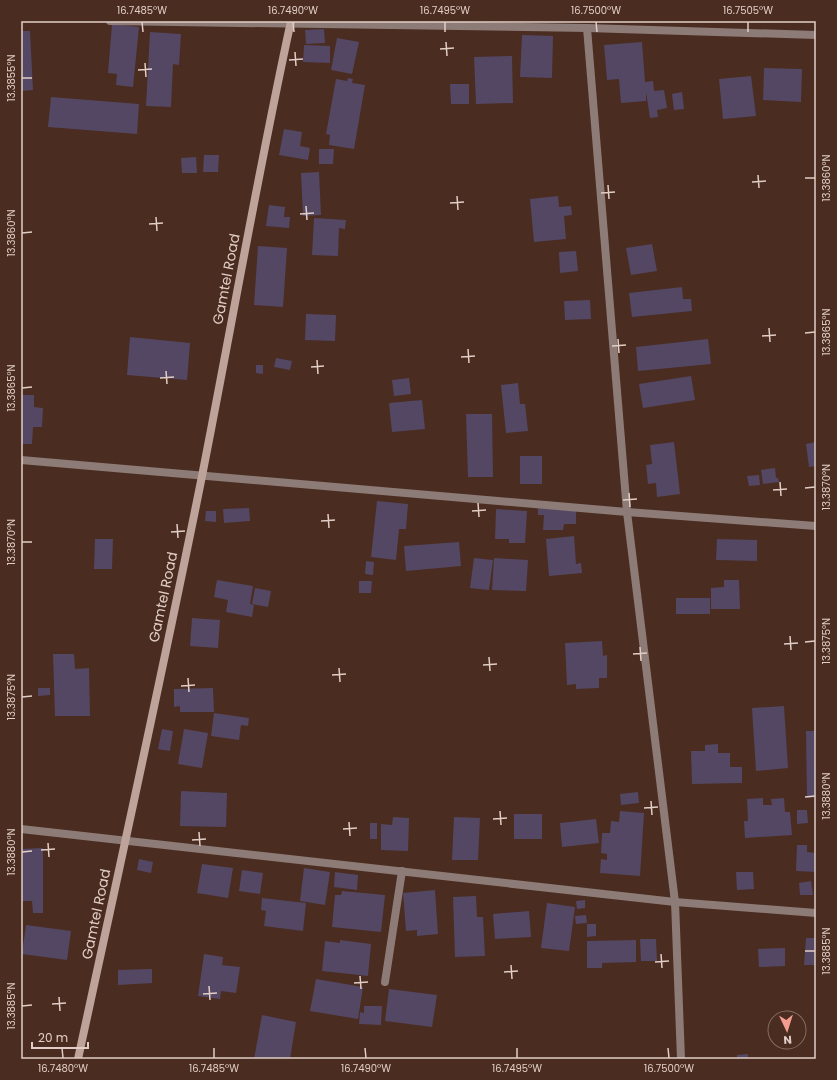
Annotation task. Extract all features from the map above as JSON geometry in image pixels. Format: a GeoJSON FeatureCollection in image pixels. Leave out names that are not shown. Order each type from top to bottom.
{"type":"FeatureCollection","features":[{"type":"Feature","properties":{"kind":"street"},"geometry":{"type":"LineString","coordinates":[[110,21],[290,22],[587,28],[816,36]]}},
{"type":"Feature","properties":{"kind":"street","name":"Gamtel Road"},"geometry":{"type":"LineString","coordinates":[[78,1059],[202,475],[290,22]]}},
{"type":"Feature","properties":{"kind":"street"},"geometry":{"type":"LineString","coordinates":[[587,28],[627,512],[675,902],[681,1059]]}},
{"type":"Feature","properties":{"kind":"street"},"geometry":{"type":"LineString","coordinates":[[21,460],[627,512],[816,526]]}},
{"type":"Feature","properties":{"kind":"street"},"geometry":{"type":"LineString","coordinates":[[21,829],[675,902],[816,913]]}},
{"type":"Feature","properties":{"kind":"street"},"geometry":{"type":"LineString","coordinates":[[385,982],[402,871]]}},
{"type":"Feature","properties":{"kind":"building"},"geometry":{"type":"Polygon","coordinates":[[[112,24],[139,27],[133,87],[116,85],[117,74],[108,73],[112,24]]]}},
{"type":"Feature","properties":{"kind":"building"},"geometry":{"type":"Polygon","coordinates":[[[324,29],[325,43],[306,44],[305,30],[324,29]]]}},
{"type":"Feature","properties":{"kind":"building"},"geometry":{"type":"Polygon","coordinates":[[[21,31],[30,31],[33,90],[21,91],[21,31]]]}},
{"type":"Feature","properties":{"kind":"building"},"geometry":{"type":"Polygon","coordinates":[[[150,32],[181,34],[179,65],[173,64],[171,107],[146,106],[150,32]]]}},
{"type":"Feature","properties":{"kind":"building"},"geometry":{"type":"Polygon","coordinates":[[[522,35],[553,36],[552,78],[520,77],[522,35]]]}},
{"type":"Feature","properties":{"kind":"building"},"geometry":{"type":"Polygon","coordinates":[[[337,38],[359,42],[352,74],[331,70],[337,38]]]}},
{"type":"Feature","properties":{"kind":"building"},"geometry":{"type":"Polygon","coordinates":[[[642,42],[645,82],[653,81],[654,91],[664,90],[667,108],[657,110],[658,117],[650,118],[646,92],[646,101],[621,103],[619,79],[607,80],[604,45],[642,42]]]}},
{"type":"Feature","properties":{"kind":"building"},"geometry":{"type":"Polygon","coordinates":[[[304,45],[330,46],[330,63],[303,62],[304,45]]]}},
{"type":"Feature","properties":{"kind":"building"},"geometry":{"type":"Polygon","coordinates":[[[512,56],[513,103],[476,104],[474,57],[512,56]]]}},
{"type":"Feature","properties":{"kind":"building"},"geometry":{"type":"Polygon","coordinates":[[[764,68],[802,69],[801,102],[763,100],[764,68]]]}},
{"type":"Feature","properties":{"kind":"building"},"geometry":{"type":"Polygon","coordinates":[[[751,76],[756,116],[723,119],[719,79],[751,76]]]}},
{"type":"Feature","properties":{"kind":"building"},"geometry":{"type":"Polygon","coordinates":[[[348,78],[353,79],[352,83],[365,85],[354,149],[329,145],[330,135],[326,134],[336,79],[347,81],[348,78]]]}},
{"type":"Feature","properties":{"kind":"building"},"geometry":{"type":"Polygon","coordinates":[[[450,84],[469,84],[469,104],[451,104],[450,84]]]}},
{"type":"Feature","properties":{"kind":"building"},"geometry":{"type":"Polygon","coordinates":[[[682,92],[684,109],[674,110],[672,94],[682,92]]]}},
{"type":"Feature","properties":{"kind":"building"},"geometry":{"type":"Polygon","coordinates":[[[51,97],[139,104],[137,134],[48,127],[51,97]]]}},
{"type":"Feature","properties":{"kind":"building"},"geometry":{"type":"Polygon","coordinates":[[[284,129],[302,132],[300,146],[310,148],[308,160],[279,155],[284,129]]]}},
{"type":"Feature","properties":{"kind":"building"},"geometry":{"type":"Polygon","coordinates":[[[319,149],[334,149],[333,164],[319,164],[319,149]]]}},
{"type":"Feature","properties":{"kind":"building"},"geometry":{"type":"Polygon","coordinates":[[[204,155],[219,155],[218,172],[203,172],[204,155]]]}},
{"type":"Feature","properties":{"kind":"building"},"geometry":{"type":"Polygon","coordinates":[[[196,157],[197,173],[182,173],[181,158],[196,157]]]}},
{"type":"Feature","properties":{"kind":"building"},"geometry":{"type":"Polygon","coordinates":[[[319,172],[321,215],[303,216],[301,173],[319,172]]]}},
{"type":"Feature","properties":{"kind":"building"},"geometry":{"type":"Polygon","coordinates":[[[558,196],[559,207],[571,206],[572,215],[564,216],[566,239],[534,242],[530,199],[558,196]]]}},
{"type":"Feature","properties":{"kind":"building"},"geometry":{"type":"Polygon","coordinates":[[[269,205],[285,207],[284,217],[290,217],[289,228],[266,226],[269,205]]]}},
{"type":"Feature","properties":{"kind":"building"},"geometry":{"type":"Polygon","coordinates":[[[314,218],[346,220],[345,229],[339,228],[338,256],[312,255],[314,218]]]}},
{"type":"Feature","properties":{"kind":"building"},"geometry":{"type":"Polygon","coordinates":[[[652,244],[657,271],[631,275],[626,248],[652,244]]]}},
{"type":"Feature","properties":{"kind":"building"},"geometry":{"type":"Polygon","coordinates":[[[258,246],[287,248],[283,307],[254,305],[258,246]]]}},
{"type":"Feature","properties":{"kind":"building"},"geometry":{"type":"Polygon","coordinates":[[[576,251],[578,271],[560,273],[559,252],[576,251]]]}},
{"type":"Feature","properties":{"kind":"building"},"geometry":{"type":"Polygon","coordinates":[[[682,287],[683,299],[691,299],[692,311],[632,317],[629,293],[682,287]]]}},
{"type":"Feature","properties":{"kind":"building"},"geometry":{"type":"Polygon","coordinates":[[[590,300],[591,319],[565,320],[564,301],[590,300]]]}},
{"type":"Feature","properties":{"kind":"building"},"geometry":{"type":"Polygon","coordinates":[[[306,314],[336,315],[335,341],[305,340],[306,314]]]}},
{"type":"Feature","properties":{"kind":"building"},"geometry":{"type":"Polygon","coordinates":[[[130,337],[190,343],[187,380],[127,375],[130,337]]]}},
{"type":"Feature","properties":{"kind":"building"},"geometry":{"type":"Polygon","coordinates":[[[708,339],[711,364],[638,371],[636,347],[708,339]]]}},
{"type":"Feature","properties":{"kind":"building"},"geometry":{"type":"Polygon","coordinates":[[[276,358],[292,361],[290,370],[274,367],[276,358]]]}},
{"type":"Feature","properties":{"kind":"building"},"geometry":{"type":"Polygon","coordinates":[[[256,365],[263,365],[263,374],[256,373],[256,365]]]}},
{"type":"Feature","properties":{"kind":"building"},"geometry":{"type":"Polygon","coordinates":[[[691,376],[695,400],[643,408],[639,384],[691,376]]]}},
{"type":"Feature","properties":{"kind":"building"},"geometry":{"type":"Polygon","coordinates":[[[409,378],[411,394],[394,396],[392,380],[409,378]]]}},
{"type":"Feature","properties":{"kind":"building"},"geometry":{"type":"Polygon","coordinates":[[[518,383],[520,404],[525,404],[528,431],[506,433],[501,385],[518,383]]]}},
{"type":"Feature","properties":{"kind":"building"},"geometry":{"type":"Polygon","coordinates":[[[21,395],[34,395],[34,407],[43,408],[42,427],[33,427],[32,444],[21,444],[21,395]]]}},
{"type":"Feature","properties":{"kind":"building"},"geometry":{"type":"Polygon","coordinates":[[[422,400],[425,429],[392,432],[389,403],[422,400]]]}},
{"type":"Feature","properties":{"kind":"building"},"geometry":{"type":"Polygon","coordinates":[[[466,414],[492,414],[493,477],[468,477],[466,414]]]}},
{"type":"Feature","properties":{"kind":"building"},"geometry":{"type":"Polygon","coordinates":[[[674,442],[680,494],[657,497],[656,483],[648,484],[646,465],[652,464],[650,445],[674,442]]]}},
{"type":"Feature","properties":{"kind":"building"},"geometry":{"type":"Polygon","coordinates":[[[816,442],[816,466],[809,467],[806,444],[816,442]]]}},
{"type":"Feature","properties":{"kind":"building"},"geometry":{"type":"Polygon","coordinates":[[[520,456],[542,456],[542,484],[520,484],[520,456]]]}},
{"type":"Feature","properties":{"kind":"building"},"geometry":{"type":"Polygon","coordinates":[[[775,468],[776,478],[778,478],[779,482],[763,484],[761,470],[775,468]]]}},
{"type":"Feature","properties":{"kind":"building"},"geometry":{"type":"Polygon","coordinates":[[[759,475],[760,485],[749,486],[747,476],[759,475]]]}},
{"type":"Feature","properties":{"kind":"building"},"geometry":{"type":"Polygon","coordinates":[[[377,501],[408,504],[406,529],[399,529],[396,560],[371,557],[377,501]]]}},
{"type":"Feature","properties":{"kind":"building"},"geometry":{"type":"Polygon","coordinates":[[[249,508],[250,521],[224,523],[223,509],[249,508]]]}},
{"type":"Feature","properties":{"kind":"building"},"geometry":{"type":"Polygon","coordinates":[[[538,508],[576,510],[576,524],[564,524],[563,530],[543,530],[544,515],[538,515],[538,508]]]}},
{"type":"Feature","properties":{"kind":"building"},"geometry":{"type":"Polygon","coordinates":[[[496,509],[527,511],[525,543],[509,543],[509,539],[495,539],[496,509]]]}},
{"type":"Feature","properties":{"kind":"building"},"geometry":{"type":"Polygon","coordinates":[[[206,511],[216,511],[216,522],[205,521],[206,511]]]}},
{"type":"Feature","properties":{"kind":"building"},"geometry":{"type":"Polygon","coordinates":[[[574,536],[576,564],[581,563],[582,573],[549,576],[546,539],[574,536]]]}},
{"type":"Feature","properties":{"kind":"building"},"geometry":{"type":"Polygon","coordinates":[[[95,539],[113,539],[112,569],[94,569],[95,539]]]}},
{"type":"Feature","properties":{"kind":"building"},"geometry":{"type":"Polygon","coordinates":[[[717,539],[757,540],[757,561],[716,560],[717,539]]]}},
{"type":"Feature","properties":{"kind":"building"},"geometry":{"type":"Polygon","coordinates":[[[459,542],[461,566],[406,571],[404,546],[459,542]]]}},
{"type":"Feature","properties":{"kind":"building"},"geometry":{"type":"Polygon","coordinates":[[[474,558],[493,560],[489,590],[470,588],[474,558]]]}},
{"type":"Feature","properties":{"kind":"building"},"geometry":{"type":"Polygon","coordinates":[[[494,558],[528,560],[526,591],[492,590],[494,558]]]}},
{"type":"Feature","properties":{"kind":"building"},"geometry":{"type":"Polygon","coordinates":[[[366,561],[374,562],[373,575],[365,574],[366,561]]]}},
{"type":"Feature","properties":{"kind":"building"},"geometry":{"type":"Polygon","coordinates":[[[217,580],[253,586],[250,604],[254,605],[252,617],[226,612],[228,600],[214,597],[217,580]]]}},
{"type":"Feature","properties":{"kind":"building"},"geometry":{"type":"Polygon","coordinates":[[[724,580],[739,580],[740,609],[711,609],[711,588],[724,587],[724,580]]]}},
{"type":"Feature","properties":{"kind":"building"},"geometry":{"type":"Polygon","coordinates":[[[359,581],[372,581],[371,593],[359,593],[359,581]]]}},
{"type":"Feature","properties":{"kind":"building"},"geometry":{"type":"Polygon","coordinates":[[[255,588],[271,591],[268,607],[252,604],[255,588]]]}},
{"type":"Feature","properties":{"kind":"building"},"geometry":{"type":"Polygon","coordinates":[[[676,598],[710,598],[710,614],[676,614],[676,598]]]}},
{"type":"Feature","properties":{"kind":"building"},"geometry":{"type":"Polygon","coordinates":[[[192,618],[220,620],[218,648],[190,646],[192,618]]]}},
{"type":"Feature","properties":{"kind":"building"},"geometry":{"type":"Polygon","coordinates":[[[602,641],[603,656],[607,655],[607,678],[599,678],[599,688],[576,689],[576,684],[567,685],[565,643],[602,641]]]}},
{"type":"Feature","properties":{"kind":"building"},"geometry":{"type":"Polygon","coordinates":[[[53,654],[74,654],[75,669],[89,668],[90,716],[55,716],[53,654]]]}},
{"type":"Feature","properties":{"kind":"building"},"geometry":{"type":"Polygon","coordinates":[[[38,688],[50,688],[50,695],[38,696],[38,688]]]}},
{"type":"Feature","properties":{"kind":"building"},"geometry":{"type":"Polygon","coordinates":[[[213,688],[214,712],[180,712],[180,706],[174,707],[174,689],[213,688]]]}},
{"type":"Feature","properties":{"kind":"building"},"geometry":{"type":"Polygon","coordinates":[[[784,706],[788,768],[756,771],[752,708],[784,706]]]}},
{"type":"Feature","properties":{"kind":"building"},"geometry":{"type":"Polygon","coordinates":[[[214,713],[249,718],[248,726],[241,725],[239,740],[211,736],[214,713]]]}},
{"type":"Feature","properties":{"kind":"building"},"geometry":{"type":"Polygon","coordinates":[[[162,729],[173,731],[170,751],[158,749],[162,729]]]}},
{"type":"Feature","properties":{"kind":"building"},"geometry":{"type":"Polygon","coordinates":[[[184,729],[208,733],[202,768],[178,764],[184,729]]]}},
{"type":"Feature","properties":{"kind":"building"},"geometry":{"type":"Polygon","coordinates":[[[806,731],[816,731],[816,797],[807,798],[806,731]]]}},
{"type":"Feature","properties":{"kind":"building"},"geometry":{"type":"Polygon","coordinates":[[[718,744],[718,753],[730,753],[730,767],[742,767],[742,783],[692,784],[691,751],[705,751],[705,745],[718,744]]]}},
{"type":"Feature","properties":{"kind":"building"},"geometry":{"type":"Polygon","coordinates":[[[181,791],[227,793],[226,827],[180,826],[181,791]]]}},
{"type":"Feature","properties":{"kind":"building"},"geometry":{"type":"Polygon","coordinates":[[[638,792],[639,803],[621,805],[620,794],[638,792]]]}},
{"type":"Feature","properties":{"kind":"building"},"geometry":{"type":"Polygon","coordinates":[[[763,798],[763,805],[772,805],[771,799],[784,798],[785,812],[790,812],[792,835],[745,838],[744,821],[748,821],[747,799],[763,798]]]}},
{"type":"Feature","properties":{"kind":"building"},"geometry":{"type":"Polygon","coordinates":[[[797,810],[807,810],[808,823],[797,824],[797,810]]]}},
{"type":"Feature","properties":{"kind":"building"},"geometry":{"type":"Polygon","coordinates":[[[620,811],[644,813],[640,876],[600,873],[601,859],[607,860],[607,854],[601,853],[602,833],[610,833],[611,821],[619,822],[620,811]]]}},
{"type":"Feature","properties":{"kind":"building"},"geometry":{"type":"Polygon","coordinates":[[[514,814],[542,814],[542,839],[514,839],[514,814]]]}},
{"type":"Feature","properties":{"kind":"building"},"geometry":{"type":"Polygon","coordinates":[[[393,817],[409,818],[408,851],[381,850],[381,824],[392,825],[393,817]]]}},
{"type":"Feature","properties":{"kind":"building"},"geometry":{"type":"Polygon","coordinates":[[[454,817],[480,818],[478,860],[452,860],[454,817]]]}},
{"type":"Feature","properties":{"kind":"building"},"geometry":{"type":"Polygon","coordinates":[[[596,819],[599,843],[562,847],[560,823],[596,819]]]}},
{"type":"Feature","properties":{"kind":"building"},"geometry":{"type":"Polygon","coordinates":[[[370,823],[377,823],[377,839],[370,839],[370,823]]]}},
{"type":"Feature","properties":{"kind":"building"},"geometry":{"type":"Polygon","coordinates":[[[797,845],[807,845],[807,852],[816,853],[816,872],[796,871],[797,845]]]}},
{"type":"Feature","properties":{"kind":"building"},"geometry":{"type":"Polygon","coordinates":[[[43,848],[43,913],[33,913],[32,901],[21,901],[21,849],[43,848]]]}},
{"type":"Feature","properties":{"kind":"building"},"geometry":{"type":"Polygon","coordinates":[[[139,859],[153,862],[151,873],[137,870],[139,859]]]}},
{"type":"Feature","properties":{"kind":"building"},"geometry":{"type":"Polygon","coordinates":[[[202,864],[233,868],[228,898],[197,893],[202,864]]]}},
{"type":"Feature","properties":{"kind":"building"},"geometry":{"type":"Polygon","coordinates":[[[304,868],[330,872],[325,905],[300,901],[304,868]]]}},
{"type":"Feature","properties":{"kind":"building"},"geometry":{"type":"Polygon","coordinates":[[[242,870],[263,873],[260,894],[239,891],[242,870]]]}},
{"type":"Feature","properties":{"kind":"building"},"geometry":{"type":"Polygon","coordinates":[[[335,872],[358,875],[357,890],[334,887],[335,872]]]}},
{"type":"Feature","properties":{"kind":"building"},"geometry":{"type":"Polygon","coordinates":[[[736,872],[753,872],[754,889],[737,890],[736,872]]]}},
{"type":"Feature","properties":{"kind":"building"},"geometry":{"type":"Polygon","coordinates":[[[811,881],[813,895],[800,895],[799,883],[811,881]]]}},
{"type":"Feature","properties":{"kind":"building"},"geometry":{"type":"Polygon","coordinates":[[[435,890],[438,934],[417,936],[417,930],[406,931],[403,893],[435,890]]]}},
{"type":"Feature","properties":{"kind":"building"},"geometry":{"type":"Polygon","coordinates":[[[342,891],[385,895],[381,932],[332,927],[335,895],[341,895],[342,891]]]}},
{"type":"Feature","properties":{"kind":"building"},"geometry":{"type":"Polygon","coordinates":[[[476,896],[477,917],[483,917],[485,956],[455,957],[453,897],[476,896]]]}},
{"type":"Feature","properties":{"kind":"building"},"geometry":{"type":"Polygon","coordinates":[[[262,898],[306,903],[303,931],[264,926],[266,911],[261,910],[262,898]]]}},
{"type":"Feature","properties":{"kind":"building"},"geometry":{"type":"Polygon","coordinates":[[[585,900],[585,908],[577,909],[576,901],[585,900]]]}},
{"type":"Feature","properties":{"kind":"building"},"geometry":{"type":"Polygon","coordinates":[[[547,903],[575,907],[569,951],[541,948],[547,903]]]}},
{"type":"Feature","properties":{"kind":"building"},"geometry":{"type":"Polygon","coordinates":[[[529,911],[531,937],[495,939],[493,914],[529,911]]]}},
{"type":"Feature","properties":{"kind":"building"},"geometry":{"type":"Polygon","coordinates":[[[586,915],[587,923],[576,924],[575,916],[586,915]]]}},
{"type":"Feature","properties":{"kind":"building"},"geometry":{"type":"Polygon","coordinates":[[[587,924],[596,924],[596,936],[587,937],[587,924]]]}},
{"type":"Feature","properties":{"kind":"building"},"geometry":{"type":"Polygon","coordinates":[[[26,925],[71,931],[67,960],[22,954],[26,925]]]}},
{"type":"Feature","properties":{"kind":"building"},"geometry":{"type":"Polygon","coordinates":[[[806,938],[816,938],[816,965],[804,965],[806,938]]]}},
{"type":"Feature","properties":{"kind":"building"},"geometry":{"type":"Polygon","coordinates":[[[640,939],[656,939],[657,961],[641,961],[640,939]]]}},
{"type":"Feature","properties":{"kind":"building"},"geometry":{"type":"Polygon","coordinates":[[[340,940],[371,944],[368,976],[322,971],[325,941],[340,943],[340,940]]]}},
{"type":"Feature","properties":{"kind":"building"},"geometry":{"type":"Polygon","coordinates":[[[636,940],[636,962],[602,963],[602,968],[587,968],[587,941],[636,940]]]}},
{"type":"Feature","properties":{"kind":"building"},"geometry":{"type":"Polygon","coordinates":[[[785,948],[785,966],[759,967],[758,949],[785,948]]]}},
{"type":"Feature","properties":{"kind":"building"},"geometry":{"type":"Polygon","coordinates":[[[204,954],[223,957],[222,965],[240,967],[236,993],[221,991],[220,999],[198,996],[204,954]]]}},
{"type":"Feature","properties":{"kind":"building"},"geometry":{"type":"Polygon","coordinates":[[[152,969],[152,983],[118,985],[118,970],[152,969]]]}},
{"type":"Feature","properties":{"kind":"building"},"geometry":{"type":"Polygon","coordinates":[[[316,979],[363,987],[358,1019],[310,1011],[316,979]]]}},
{"type":"Feature","properties":{"kind":"building"},"geometry":{"type":"Polygon","coordinates":[[[389,989],[437,995],[432,1027],[385,1021],[389,989]]]}},
{"type":"Feature","properties":{"kind":"building"},"geometry":{"type":"Polygon","coordinates":[[[364,1006],[382,1006],[381,1025],[359,1024],[360,1012],[364,1013],[364,1006]]]}},
{"type":"Feature","properties":{"kind":"building"},"geometry":{"type":"Polygon","coordinates":[[[262,1015],[296,1022],[290,1059],[254,1059],[262,1015]]]}},
{"type":"Feature","properties":{"kind":"building"},"geometry":{"type":"Polygon","coordinates":[[[748,1054],[748,1059],[737,1059],[737,1055],[748,1054]]]}}]}
